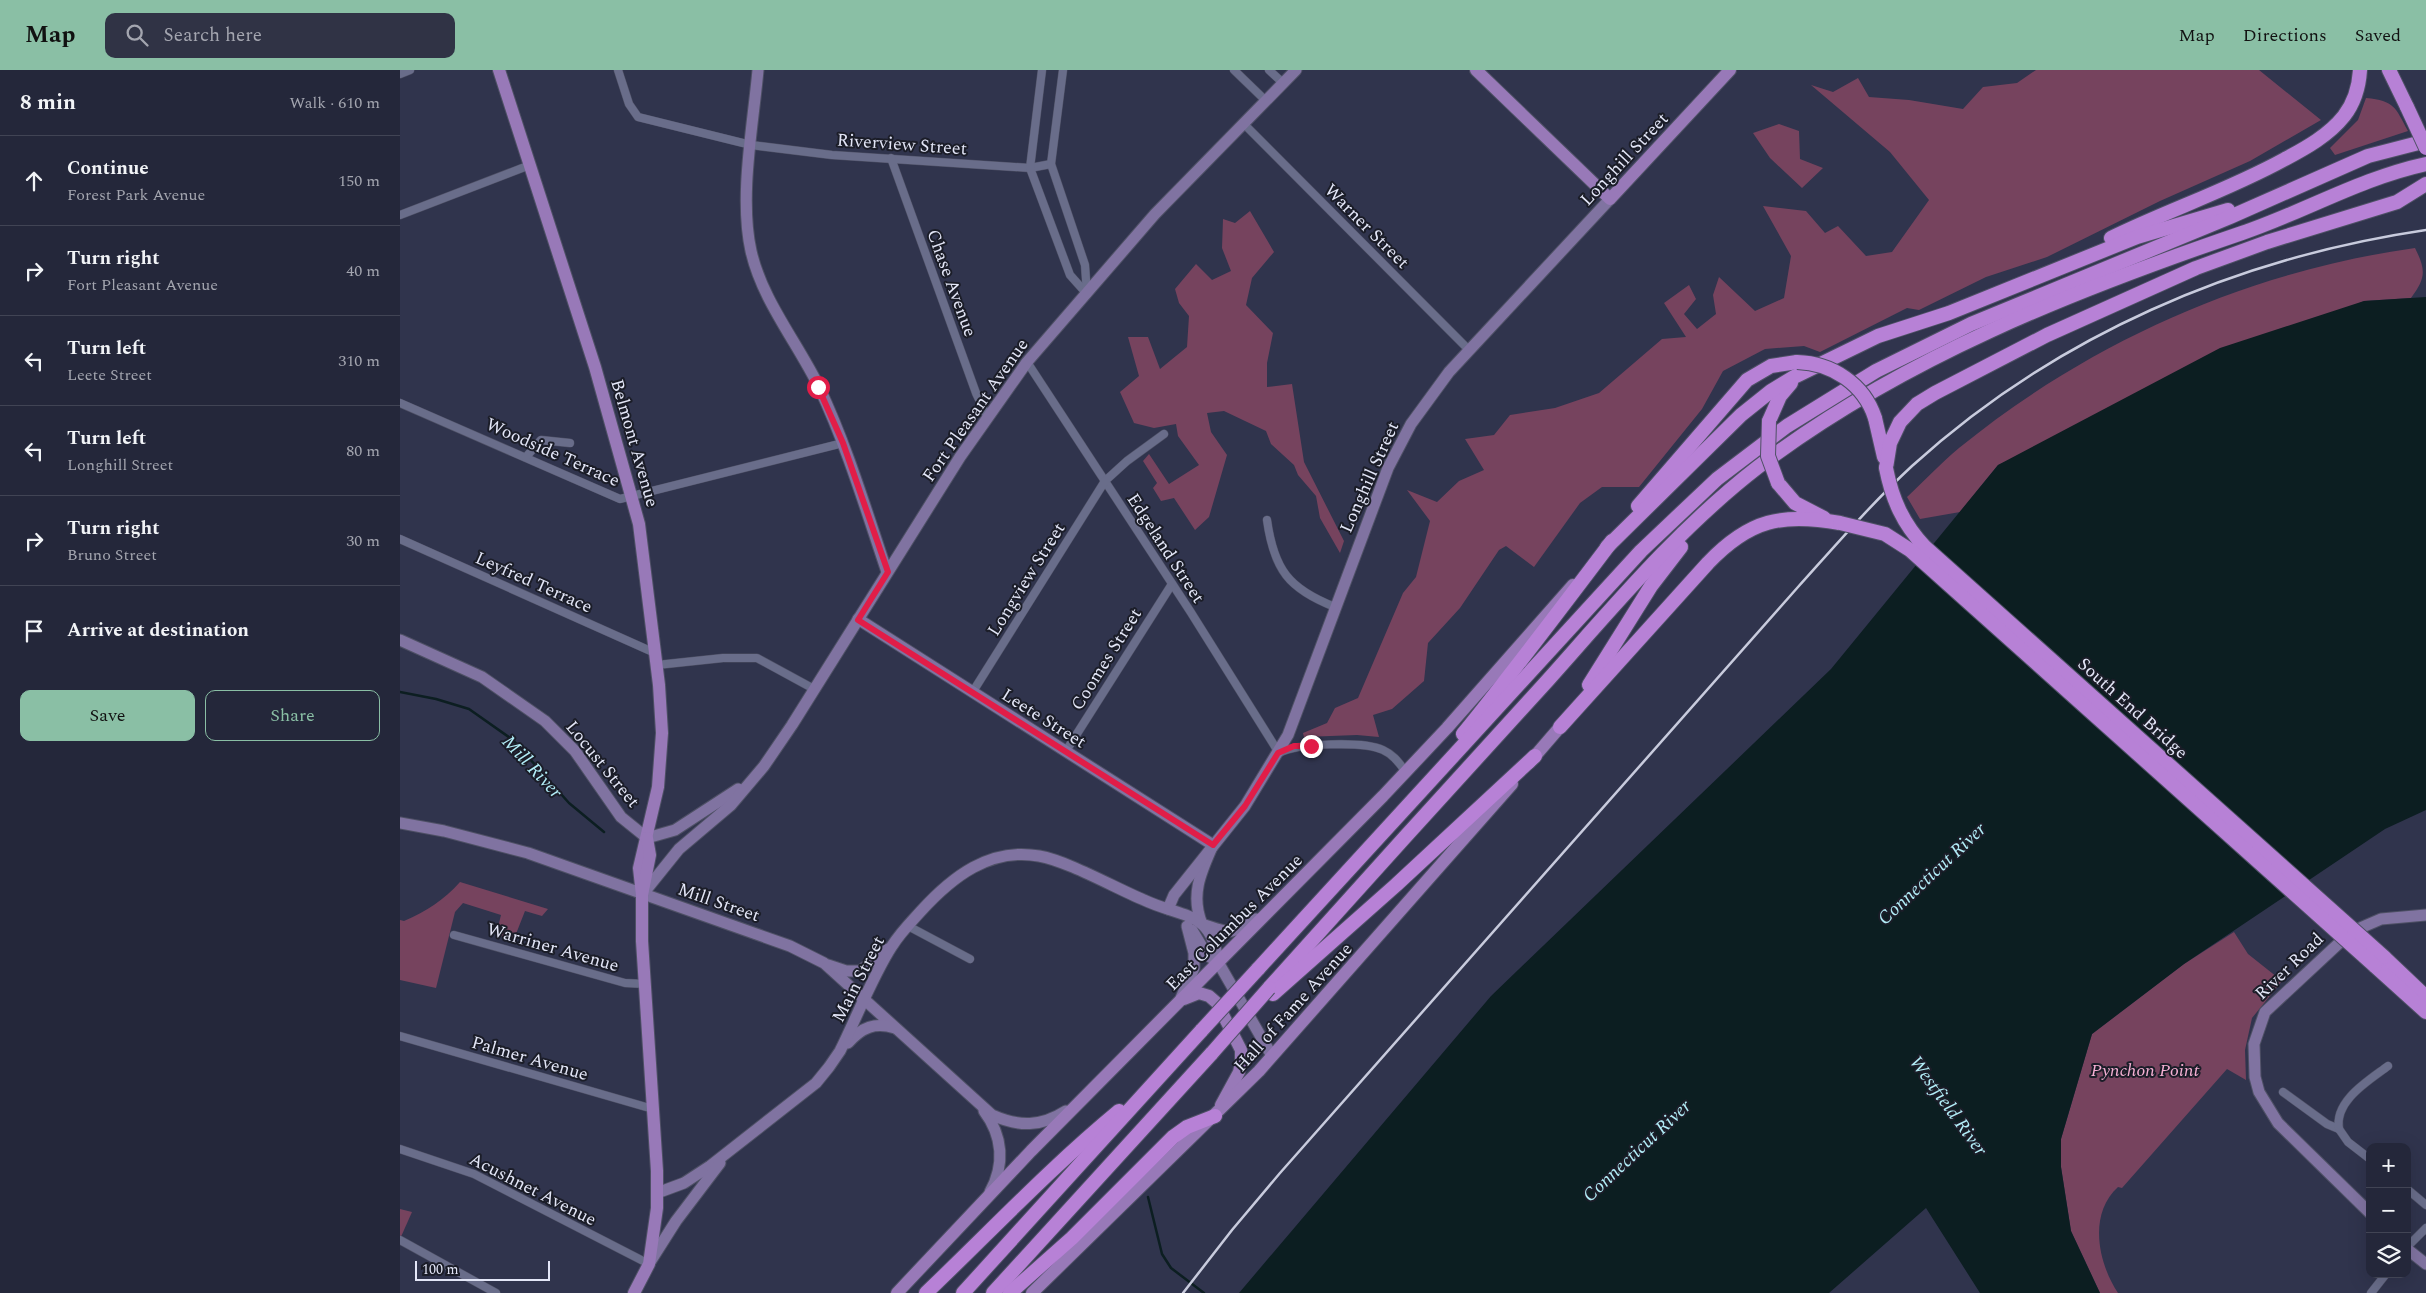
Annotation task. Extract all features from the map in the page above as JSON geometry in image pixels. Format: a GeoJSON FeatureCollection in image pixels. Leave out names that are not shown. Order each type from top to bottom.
{"type":"FeatureCollection","features":[{"type":"Feature","properties":{"kind":"highway"},"geometry":{"type":"LineString","coordinates":[[2036,276],[2139,225],[2248,178],[2307,146],[2333,128],[2348,111],[2357,91],[2360,70]]}},
{"type":"Feature","properties":{"kind":"highway"},"geometry":{"type":"LineString","coordinates":[[2390,70],[2426,148]]}},
{"type":"Feature","properties":{"kind":"highway"},"geometry":{"type":"LineString","coordinates":[[963,1293],[1659,532],[1718,479],[1787,426],[1869,375],[1955,331],[2285,194],[2368,156],[2426,141]]}},
{"type":"Feature","properties":{"kind":"highway"},"geometry":{"type":"LineString","coordinates":[[993,1293],[1271,991],[1646,572],[1695,522],[1747,476],[1804,435],[1856,402],[1963,343],[2132,274],[2246,232],[2361,184],[2426,164]]}},
{"type":"Feature","properties":{"kind":"highway"},"geometry":{"type":"LineString","coordinates":[[2046,335],[2226,256],[2391,203],[2409,196],[2426,184]]}},
{"type":"Feature","properties":{"kind":"highway"},"geometry":{"type":"LineString","coordinates":[[1392,822],[1551,624],[1588,570],[1642,501],[1742,384],[1764,369],[1802,366],[1878,336],[1949,313],[2036,276],[2147,233],[2285,194]]}},
{"type":"Feature","properties":{"kind":"highway"},"geometry":{"type":"LineString","coordinates":[[1886,468],[1888,450],[1894,432],[1904,417],[1917,404],[2104,303],[2246,232]]}},
{"type":"Feature","properties":{"kind":"highway"},"geometry":{"type":"LineString","coordinates":[[1802,366],[1780,396],[1769,421],[1768,456],[1778,483],[1790,498],[1802,507],[1837,522]]}},
{"type":"Feature","properties":{"kind":"highway"},"geometry":{"type":"LineString","coordinates":[[1607,547],[1741,415],[1802,366]]}},
{"type":"Feature","properties":{"kind":"highway","name":"South End Bridge"},"geometry":{"type":"LineString","coordinates":[[1802,366],[1828,368],[1845,377],[1864,396],[1876,418],[1897,509],[1907,526],[1925,547],[2379,962]]}},
{"type":"Feature","properties":{"kind":"highway"},"geometry":{"type":"LineString","coordinates":[[1560,727],[1660,572],[1747,476]]}},
{"type":"Feature","properties":{"kind":"highway"},"geometry":{"type":"LineString","coordinates":[[1560,727],[1708,563],[1735,537],[1750,528],[1773,521],[1837,522]]}},
{"type":"Feature","properties":{"kind":"highway","name":"South End Bridge"},"geometry":{"type":"LineString","coordinates":[[1837,522],[1885,534],[1910,550],[2379,962]]}},
{"type":"Feature","properties":{"kind":"highway"},"geometry":{"type":"LineString","coordinates":[[1271,991],[1403,879],[1535,756]]}},
{"type":"Feature","properties":{"kind":"highway"},"geometry":{"type":"LineString","coordinates":[[2379,962],[2426,988]]}},
{"type":"Feature","properties":{"kind":"highway"},"geometry":{"type":"LineString","coordinates":[[2379,962],[2419,998],[2426,1012]]}},
{"type":"Feature","properties":{"kind":"highway"},"geometry":{"type":"LineString","coordinates":[[2419,998],[2426,1017]]}},
{"type":"Feature","properties":{"kind":"highway"},"geometry":{"type":"LineString","coordinates":[[926,1293],[1055,1166],[1156,1081]]}},
{"type":"Feature","properties":{"kind":"highway"},"geometry":{"type":"LineString","coordinates":[[1010,1293],[1072,1238],[1172,1137],[1187,1126],[1215,1116]]}},
{"type":"Feature","properties":{"kind":"main road","name":"Belmont Avenue"},"geometry":{"type":"LineString","coordinates":[[499,70],[595,367],[639,524],[656,659],[662,733],[662,763],[647,838]]}},
{"type":"Feature","properties":{"kind":"main road"},"geometry":{"type":"LineString","coordinates":[[1476,70],[1610,199]]}},
{"type":"Feature","properties":{"kind":"main road","name":"Longhill Street"},"geometry":{"type":"LineString","coordinates":[[1610,199],[1730,70]]}},
{"type":"Feature","properties":{"kind":"main road","name":"East Columbus Avenue"},"geometry":{"type":"LineString","coordinates":[[896,1293],[1076,1105],[1406,772],[1556,602],[1588,570]]}},
{"type":"Feature","properties":{"kind":"main road","name":"Hall of Fame Avenue"},"geometry":{"type":"LineString","coordinates":[[1032,1293],[1215,1116],[1272,1056],[1399,914],[1560,727]]}},
{"type":"Feature","properties":{"kind":"main road"},"geometry":{"type":"LineString","coordinates":[[647,838],[650,855],[642,895],[657,1194]]}},
{"type":"Feature","properties":{"kind":"main road"},"geometry":{"type":"LineString","coordinates":[[1180,1001],[1196,993],[1212,998],[1240,1046],[1240,1068],[1215,1116]]}},
{"type":"Feature","properties":{"kind":"main road","name":"Main Street"},"geometry":{"type":"LineString","coordinates":[[634,1293],[649,1264],[657,1194]]}},
{"type":"Feature","properties":{"kind":"street"},"geometry":{"type":"LineString","coordinates":[[400,74],[410,70]]}},
{"type":"Feature","properties":{"kind":"street","name":"Riverview Street"},"geometry":{"type":"LineString","coordinates":[[618,70],[629,104],[636,116],[751,145],[832,155],[1030,168],[1051,164]]}},
{"type":"Feature","properties":{"kind":"street"},"geometry":{"type":"LineString","coordinates":[[758,70],[747,213],[754,262],[764,288],[816,381],[843,443],[888,572]]}},
{"type":"Feature","properties":{"kind":"street"},"geometry":{"type":"LineString","coordinates":[[1042,70],[1030,168],[1070,275],[1087,294]]}},
{"type":"Feature","properties":{"kind":"street"},"geometry":{"type":"LineString","coordinates":[[1063,70],[1051,164],[1085,265],[1087,294]]}},
{"type":"Feature","properties":{"kind":"street"},"geometry":{"type":"LineString","coordinates":[[1234,70],[1265,100]]}},
{"type":"Feature","properties":{"kind":"street"},"geometry":{"type":"LineString","coordinates":[[1269,70],[1283,83]]}},
{"type":"Feature","properties":{"kind":"street","name":"Fort Pleasant Avenue"},"geometry":{"type":"LineString","coordinates":[[642,895],[679,849],[731,805],[764,766],[987,416],[1027,362],[1155,214],[1296,70]]}},
{"type":"Feature","properties":{"kind":"street","name":"Warner Street"},"geometry":{"type":"LineString","coordinates":[[1243,122],[1469,350]]}},
{"type":"Feature","properties":{"kind":"street","name":"Chase Avenue"},"geometry":{"type":"LineString","coordinates":[[891,158],[976,393],[987,416]]}},
{"type":"Feature","properties":{"kind":"street"},"geometry":{"type":"LineString","coordinates":[[400,215],[530,165]]}},
{"type":"Feature","properties":{"kind":"street","name":"Longhill Street"},"geometry":{"type":"LineString","coordinates":[[1168,909],[1175,894],[1245,806],[1278,753],[1292,724],[1334,607],[1398,446],[1434,391],[1469,350],[1610,199]]}},
{"type":"Feature","properties":{"kind":"street","name":"Edgeland Street"},"geometry":{"type":"LineString","coordinates":[[1027,362],[1172,584],[1278,753]]}},
{"type":"Feature","properties":{"kind":"street","name":"Woodside Terrace"},"geometry":{"type":"LineString","coordinates":[[400,404],[526,457],[615,498],[632,496],[843,443]]}},
{"type":"Feature","properties":{"kind":"street","name":"Longview Street"},"geometry":{"type":"LineString","coordinates":[[972,693],[1105,481],[1127,461],[1164,434]]}},
{"type":"Feature","properties":{"kind":"street"},"geometry":{"type":"LineString","coordinates":[[526,457],[541,440],[570,443]]}},
{"type":"Feature","properties":{"kind":"street"},"geometry":{"type":"LineString","coordinates":[[1267,520],[1278,561],[1292,584],[1305,594],[1334,607]]}},
{"type":"Feature","properties":{"kind":"street","name":"Leyfred Terrace"},"geometry":{"type":"LineString","coordinates":[[400,539],[656,659]]}},
{"type":"Feature","properties":{"kind":"street","name":"Coomes Street"},"geometry":{"type":"LineString","coordinates":[[1066,751],[1172,584]]}},
{"type":"Feature","properties":{"kind":"street","name":"Leete Street"},"geometry":{"type":"LineString","coordinates":[[858,620],[1213,845]]}},
{"type":"Feature","properties":{"kind":"street","name":"Locust Street"},"geometry":{"type":"LineString","coordinates":[[400,640],[482,677],[545,721],[575,751],[621,817],[647,838]]}},
{"type":"Feature","properties":{"kind":"street"},"geometry":{"type":"LineString","coordinates":[[656,659],[757,658],[814,689]]}},
{"type":"Feature","properties":{"kind":"street"},"geometry":{"type":"LineString","coordinates":[[1278,753],[1294,746],[1364,745],[1377,748],[1389,754],[1406,772]]}},
{"type":"Feature","properties":{"kind":"street","name":"Fort Pleasant Avenue"},"geometry":{"type":"LineString","coordinates":[[647,838],[676,830],[748,783]]}},
{"type":"Feature","properties":{"kind":"street","name":"Mill Street"},"geometry":{"type":"LineString","coordinates":[[400,823],[501,844],[766,937],[824,963],[978,1104],[992,1115],[1006,1121],[1033,1125],[1055,1118],[1076,1105]]}},
{"type":"Feature","properties":{"kind":"street"},"geometry":{"type":"LineString","coordinates":[[1213,845],[1198,879],[1196,890],[1196,912],[1202,924],[1224,931],[1237,931],[1273,907]]}},
{"type":"Feature","properties":{"kind":"street","name":"Main Street"},"geometry":{"type":"LineString","coordinates":[[657,1194],[691,1179],[735,1148],[816,1082],[830,1068],[840,1051],[892,946],[934,897],[965,871],[994,859],[1019,855],[1049,859],[1168,909],[1188,914],[1202,924],[1216,946],[1218,962],[1272,1056]]}},
{"type":"Feature","properties":{"kind":"street","name":"Main Street"},"geometry":{"type":"LineString","coordinates":[[1168,909],[1187,926],[1207,956],[1218,962]]}},
{"type":"Feature","properties":{"kind":"street","name":"River Road"},"geometry":{"type":"LineString","coordinates":[[2366,1209],[2278,1123],[2267,1107],[2256,1085],[2254,1044],[2265,1012],[2351,932],[2381,919],[2426,915]]}},
{"type":"Feature","properties":{"kind":"street"},"geometry":{"type":"LineString","coordinates":[[908,926],[970,958]]}},
{"type":"Feature","properties":{"kind":"street"},"geometry":{"type":"LineString","coordinates":[[1180,1001],[1194,968],[1194,953],[1187,926]]}},
{"type":"Feature","properties":{"kind":"street","name":"Warriner Avenue"},"geometry":{"type":"LineString","coordinates":[[454,935],[625,983],[645,984]]}},
{"type":"Feature","properties":{"kind":"street"},"geometry":{"type":"LineString","coordinates":[[824,963],[846,971],[860,971],[892,946]]}},
{"type":"Feature","properties":{"kind":"street"},"geometry":{"type":"LineString","coordinates":[[840,1051],[854,1036],[868,1027],[882,1025],[899,1030]]}},
{"type":"Feature","properties":{"kind":"street","name":"Palmer Avenue"},"geometry":{"type":"LineString","coordinates":[[400,1036],[653,1108]]}},
{"type":"Feature","properties":{"kind":"street"},"geometry":{"type":"LineString","coordinates":[[2339,1130],[2339,1116],[2346,1102],[2388,1066]]}},
{"type":"Feature","properties":{"kind":"street"},"geometry":{"type":"LineString","coordinates":[[2283,1092],[2326,1124],[2339,1130],[2348,1142],[2366,1156]]}},
{"type":"Feature","properties":{"kind":"street","name":"Mill Street"},"geometry":{"type":"LineString","coordinates":[[978,1104],[993,1126],[1001,1157],[995,1182],[986,1199]]}},
{"type":"Feature","properties":{"kind":"street","name":"Main Street"},"geometry":{"type":"LineString","coordinates":[[649,1264],[684,1210],[735,1148]]}},
{"type":"Feature","properties":{"kind":"street","name":"Acushnet Avenue"},"geometry":{"type":"LineString","coordinates":[[400,1149],[474,1174],[530,1205],[649,1264]]}},
{"type":"Feature","properties":{"kind":"street"},"geometry":{"type":"LineString","coordinates":[[2411,1192],[2426,1205]]}},
{"type":"Feature","properties":{"kind":"street"},"geometry":{"type":"LineString","coordinates":[[2411,1244],[2426,1228]]}},
{"type":"Feature","properties":{"kind":"street"},"geometry":{"type":"LineString","coordinates":[[400,1240],[496,1293]]}},
{"type":"Feature","properties":{"kind":"street"},"geometry":{"type":"LineString","coordinates":[[2411,1251],[2426,1264]]}},
{"type":"Feature","properties":{"kind":"street"},"geometry":{"type":"LineString","coordinates":[[2372,1293],[2383,1278]]}},
{"type":"Feature","properties":{"kind":"green space"},"geometry":{"type":"Polygon","coordinates":[[[2036,70],[2259,70],[2321,120],[2250,161],[2160,201],[2047,257],[1986,277],[1919,310],[1907,308],[1820,352],[1804,346],[1765,349],[1723,371],[1702,409],[1639,487],[1602,487],[1580,503],[1534,567],[1506,546],[1499,550],[1460,608],[1428,643],[1424,681],[1392,709],[1373,715],[1379,737],[1357,735],[1304,737],[1303,733],[1327,723],[1335,708],[1358,698],[1403,593],[1416,577],[1430,521],[1407,490],[1437,502],[1459,481],[1484,470],[1465,439],[1494,435],[1510,415],[1555,408],[1599,393],[1662,339],[1686,337],[1664,303],[1689,285],[1696,299],[1684,314],[1697,329],[1716,314],[1713,295],[1719,277],[1755,311],[1784,298],[1791,256],[1763,206],[1806,211],[1825,233],[1838,226],[1866,256],[1892,252],[1929,200],[1890,152],[1811,85],[1833,92],[1858,78],[1869,97],[1909,100],[1963,109],[1983,87],[2017,83],[2036,70]]]}},
{"type":"Feature","properties":{"kind":"green space"},"geometry":{"type":"Polygon","coordinates":[[[2366,98],[2389,103],[2397,111],[2408,131],[2335,155],[2330,148],[2358,120],[2366,98]]]}},
{"type":"Feature","properties":{"kind":"green space"},"geometry":{"type":"Polygon","coordinates":[[[1779,124],[1799,131],[1800,159],[1823,168],[1802,188],[1770,158],[1753,133],[1779,124]]]}},
{"type":"Feature","properties":{"kind":"green space"},"geometry":{"type":"Polygon","coordinates":[[[1250,211],[1274,252],[1252,278],[1246,305],[1273,333],[1267,363],[1267,387],[1292,384],[1304,462],[1344,541],[1340,553],[1320,518],[1316,496],[1298,475],[1294,465],[1271,444],[1266,431],[1224,411],[1207,413],[1211,432],[1227,455],[1209,517],[1195,530],[1174,498],[1161,501],[1153,488],[1157,483],[1143,461],[1149,454],[1169,484],[1199,465],[1178,436],[1176,424],[1154,428],[1134,423],[1120,392],[1139,376],[1128,337],[1148,337],[1160,369],[1187,347],[1189,316],[1179,303],[1175,289],[1196,264],[1212,280],[1231,271],[1222,248],[1223,219],[1235,223],[1250,211]]]}},
{"type":"Feature","properties":{"kind":"green space"},"geometry":{"type":"Polygon","coordinates":[[[2415,248],[2423,268],[2423,274],[2420,285],[2411,298],[2364,301],[1998,465],[1960,512],[1920,519],[1907,497],[1959,448],[2009,410],[2062,375],[2117,344],[2174,317],[2232,293],[2292,274],[2353,259],[2415,248]]]}},
{"type":"Feature","properties":{"kind":"green space"},"geometry":{"type":"Polygon","coordinates":[[[460,882],[548,909],[542,916],[525,911],[514,939],[496,935],[501,915],[463,903],[455,912],[436,988],[400,980],[400,920],[404,921],[428,909],[441,900],[460,882]]]}},
{"type":"Feature","properties":{"kind":"green space","name":"Pynchon Point"},"geometry":{"type":"Polygon","coordinates":[[[2234,932],[2248,954],[2282,981],[2252,1018],[2245,1050],[2246,1080],[2227,1069],[2122,1188],[2118,1187],[2109,1198],[2103,1211],[2099,1239],[2105,1268],[2118,1293],[2100,1293],[2071,1231],[2061,1167],[2061,1139],[2092,1034],[2184,964],[2234,932]]]}},
{"type":"Feature","properties":{"kind":"green space"},"geometry":{"type":"Polygon","coordinates":[[[400,1209],[412,1212],[400,1239],[400,1209]]]}},
{"type":"Feature","properties":{"kind":"water"},"geometry":{"type":"Polygon","coordinates":[[[2426,297],[2426,810],[2385,829],[2184,964],[2092,1034],[2061,1139],[2061,1167],[2071,1231],[2100,1293],[1980,1293],[1926,1208],[1829,1293],[1239,1293],[1491,996],[1831,669],[1998,465],[2220,348],[2364,301],[2426,297]]]}},
{"type":"Feature","properties":{"kind":"waterway","name":"Mill River"},"geometry":{"type":"LineString","coordinates":[[400,692],[436,699],[469,709],[513,740],[569,803],[604,832]]}},
{"type":"Feature","properties":{"kind":"waterway","name":"Mill River"},"geometry":{"type":"LineString","coordinates":[[1148,1197],[1162,1254],[1171,1268],[1204,1293]]}},
{"type":"Feature","properties":{"kind":"railway"},"geometry":{"type":"LineString","coordinates":[[1183,1293],[1280,1173],[1798,587],[1868,510],[1912,466],[1967,420],[2026,378],[2087,342],[2151,310],[2218,283],[2286,260],[2355,243],[2426,230]]}},
{"type":"Feature","properties":{"kind":"route"},"geometry":{"type":"LineString","coordinates":[[818,387],[843,443],[888,572],[858,620],[1213,845],[1245,806],[1278,753],[1294,746],[1311,746]]}},
{"type":"Feature","properties":{"kind":"water label","name":"Connecticut River"},"geometry":{"type":"Point","coordinates":[1931,873]}},
{"type":"Feature","properties":{"kind":"water label","name":"Westfield River"},"geometry":{"type":"Point","coordinates":[1949,1105]}},
{"type":"Feature","properties":{"kind":"water label","name":"Connecticut River"},"geometry":{"type":"Point","coordinates":[1636,1150]}}]}
